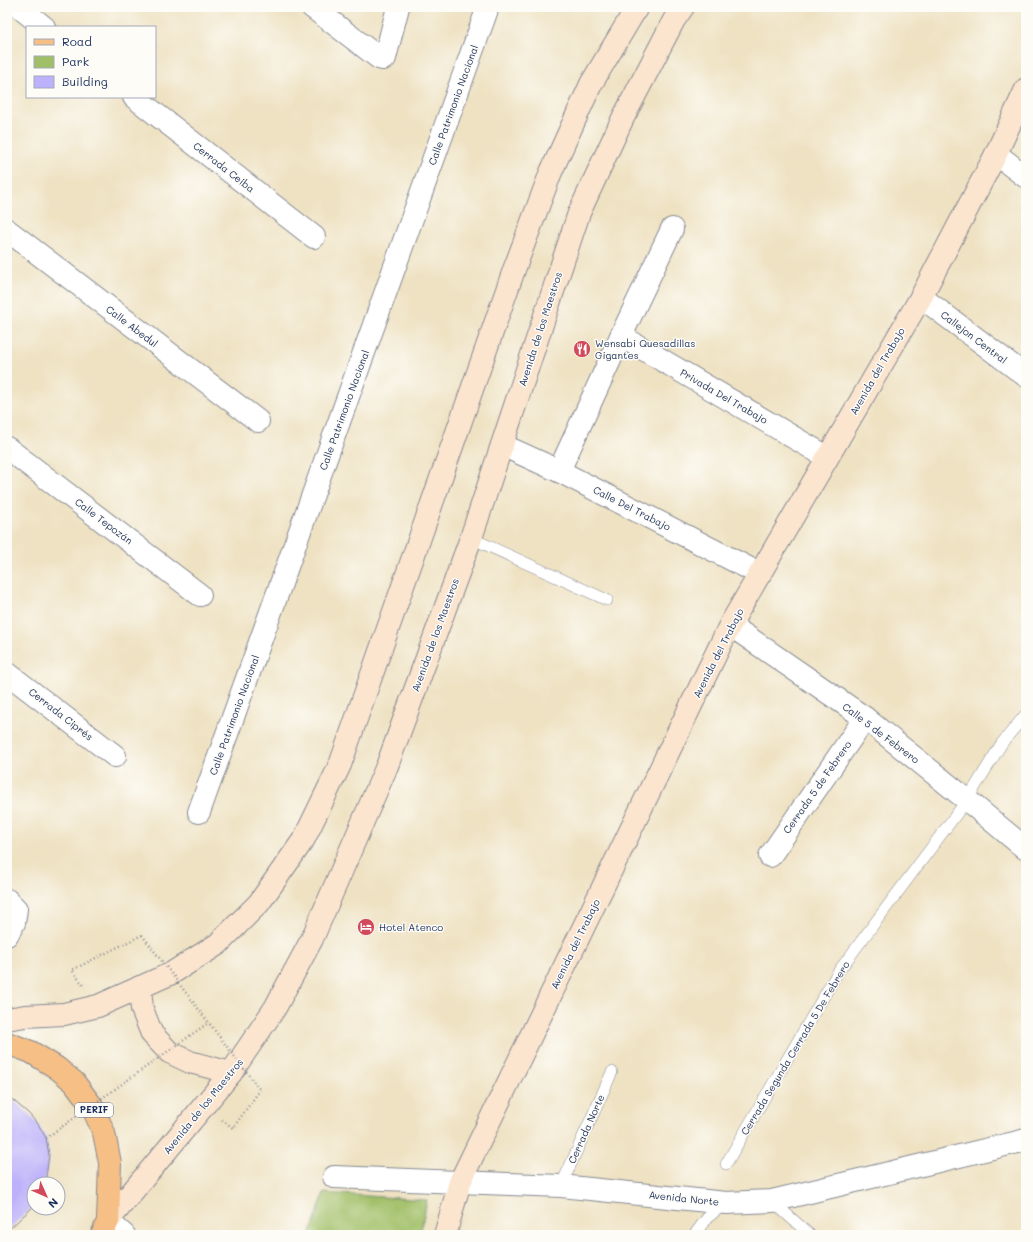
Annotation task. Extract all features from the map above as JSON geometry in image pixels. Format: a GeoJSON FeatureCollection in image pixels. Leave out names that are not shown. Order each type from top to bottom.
{"type":"FeatureCollection","features":[{"type":"Feature","properties":{"kind":"main road"},"geometry":{"type":"LineString","coordinates":[[7,1019],[25,1016],[64,1014],[98,1006],[172,973],[218,944],[259,903],[304,839],[340,765],[515,266],[551,172],[591,84],[637,7]]}},
{"type":"Feature","properties":{"kind":"main road","name":"Avenida de los Maestros"},"geometry":{"type":"LineString","coordinates":[[92,1235],[111,1230],[203,1107],[231,1073],[275,1008],[312,939],[387,766],[471,538],[579,213],[623,118],[674,20],[683,7]]}},
{"type":"Feature","properties":{"kind":"main road","name":"Avenida del Trabajo"},"geometry":{"type":"LineString","coordinates":[[446,1235],[460,1182],[730,625],[921,297],[996,154],[1026,89]]}},
{"type":"Feature","properties":{"kind":"main road"},"geometry":{"type":"LineString","coordinates":[[140,987],[142,1009],[152,1034],[169,1052],[190,1062],[231,1073]]}},
{"type":"Feature","properties":{"kind":"main road","name":"PERIF"},"geometry":{"type":"LineString","coordinates":[[7,1043],[31,1052],[57,1068],[74,1082],[92,1106],[104,1133],[110,1163],[111,1230]]}},
{"type":"Feature","properties":{"kind":"street"},"geometry":{"type":"LineString","coordinates":[[19,7],[43,26]]}},
{"type":"Feature","properties":{"kind":"street"},"geometry":{"type":"LineString","coordinates":[[312,7],[379,58],[383,59],[385,58],[398,7]]}},
{"type":"Feature","properties":{"kind":"street","name":"Calle Patrimonio Nacional"},"geometry":{"type":"LineString","coordinates":[[199,812],[488,7]]}},
{"type":"Feature","properties":{"kind":"street","name":"Cerrada Ceiba"},"geometry":{"type":"LineString","coordinates":[[135,98],[314,237]]}},
{"type":"Feature","properties":{"kind":"street"},"geometry":{"type":"LineString","coordinates":[[996,154],[1026,177]]}},
{"type":"Feature","properties":{"kind":"street"},"geometry":{"type":"LineString","coordinates":[[559,471],[672,229]]}},
{"type":"Feature","properties":{"kind":"street","name":"Calle Abedul"},"geometry":{"type":"LineString","coordinates":[[7,230],[258,421]]}},
{"type":"Feature","properties":{"kind":"street","name":"Callejon Central"},"geometry":{"type":"LineString","coordinates":[[921,297],[1026,376]]}},
{"type":"Feature","properties":{"kind":"street","name":"Privada Del Trabajo"},"geometry":{"type":"LineString","coordinates":[[621,336],[827,457]]}},
{"type":"Feature","properties":{"kind":"street","name":"Calle Del Trabajo"},"geometry":{"type":"LineString","coordinates":[[502,444],[559,471],[760,574]]}},
{"type":"Feature","properties":{"kind":"street","name":"Calle Tepozán"},"geometry":{"type":"LineString","coordinates":[[7,448],[200,595]]}},
{"type":"Feature","properties":{"kind":"street","name":"Calle 5 de Febrero"},"geometry":{"type":"LineString","coordinates":[[730,625],[865,718],[1026,849]]}},
{"type":"Feature","properties":{"kind":"street","name":"Cerrada Ciprés"},"geometry":{"type":"LineString","coordinates":[[7,673],[115,756]]}},
{"type":"Feature","properties":{"kind":"street","name":"Cerrada 5 de Febrero"},"geometry":{"type":"LineString","coordinates":[[770,856],[865,718]]}},
{"type":"Feature","properties":{"kind":"street"},"geometry":{"type":"LineString","coordinates":[[7,935],[14,923],[11,905]]}},
{"type":"Feature","properties":{"kind":"street","name":"Avenida Norte"},"geometry":{"type":"LineString","coordinates":[[334,1177],[561,1186],[726,1203],[772,1201],[1026,1140]]}},
{"type":"Feature","properties":{"kind":"lane"},"geometry":{"type":"LineString","coordinates":[[471,538],[607,600]]}},
{"type":"Feature","properties":{"kind":"lane","name":"Cerrada Segunda Cerrada 5 De Febrero"},"geometry":{"type":"LineString","coordinates":[[726,1164],[838,972],[967,800],[1002,743],[1026,714]]}},
{"type":"Feature","properties":{"kind":"lane","name":"Cerrada Norte"},"geometry":{"type":"LineString","coordinates":[[561,1186],[612,1072]]}},
{"type":"Feature","properties":{"kind":"lane"},"geometry":{"type":"LineString","coordinates":[[772,1201],[810,1235]]}},
{"type":"Feature","properties":{"kind":"lane"},"geometry":{"type":"LineString","coordinates":[[694,1235],[707,1218],[726,1203]]}},
{"type":"Feature","properties":{"kind":"path"},"geometry":{"type":"LineString","coordinates":[[98,1006],[72,970],[142,935],[260,1090],[233,1128],[203,1107]]}},
{"type":"Feature","properties":{"kind":"path"},"geometry":{"type":"LineString","coordinates":[[46,1138],[208,1023]]}},
{"type":"Feature","properties":{"kind":"green space"},"geometry":{"type":"Polygon","coordinates":[[[324,1193],[427,1200],[420,1235],[310,1235],[324,1193]]]}},
{"type":"Feature","properties":{"kind":"building"},"geometry":{"type":"Polygon","coordinates":[[[7,1095],[28,1113],[38,1124],[46,1138],[49,1155],[46,1176],[26,1176],[26,1213],[7,1231],[7,1095]]]}},
{"type":"Feature","properties":{"kind":"place","name":"Wensabi Quesadillas Gigantes"},"geometry":{"type":"Point","coordinates":[582,349]}},
{"type":"Feature","properties":{"kind":"place","name":"Hotel Atenco"},"geometry":{"type":"Point","coordinates":[366,927]}}]}
